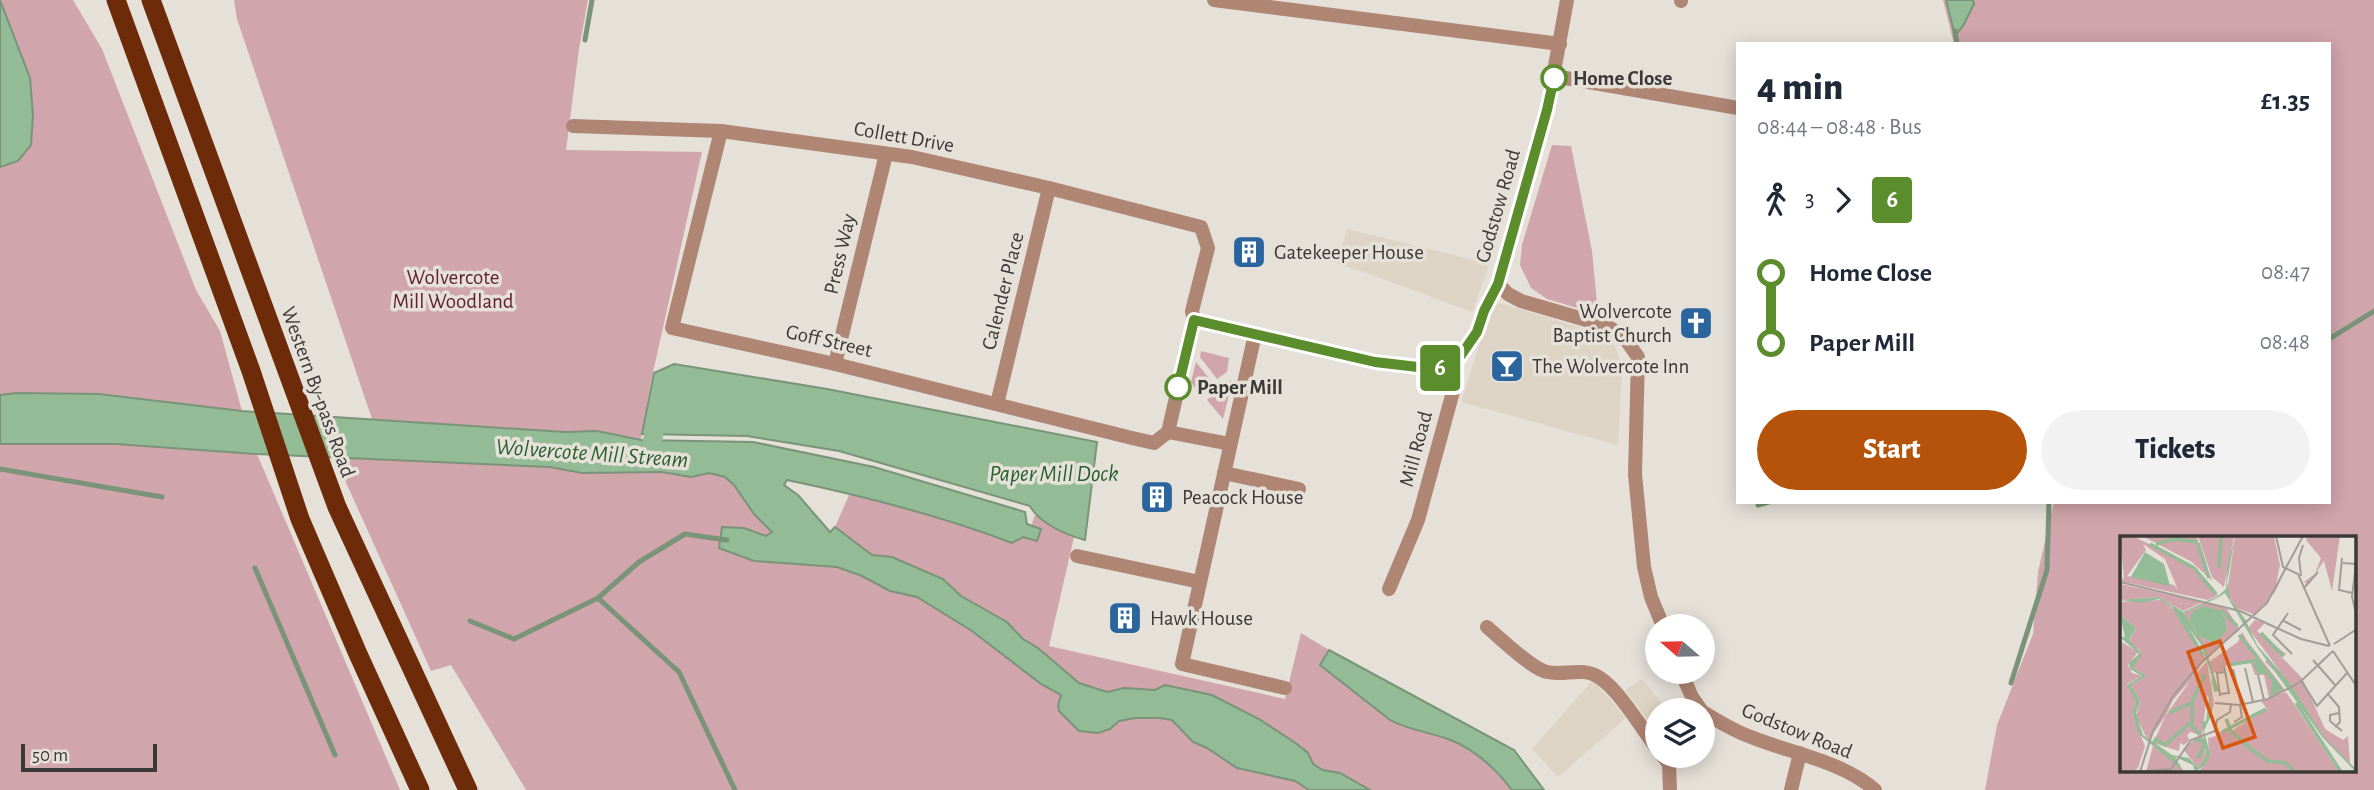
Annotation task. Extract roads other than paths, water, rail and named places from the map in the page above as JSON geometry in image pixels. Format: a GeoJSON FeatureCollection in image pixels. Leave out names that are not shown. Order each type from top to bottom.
{"type":"FeatureCollection","features":[{"type":"Feature","properties":{"kind":"highway"},"geometry":{"type":"LineString","coordinates":[[116,0],[251,371],[300,519],[420,790]]}},
{"type":"Feature","properties":{"kind":"highway","name":"Western By-pass Road"},"geometry":{"type":"LineString","coordinates":[[151,0],[337,507],[468,790]]}},
{"type":"Feature","properties":{"kind":"street"},"geometry":{"type":"LineString","coordinates":[[1214,0],[1560,44]]}},
{"type":"Feature","properties":{"kind":"street","name":"Godstow Road"},"geometry":{"type":"LineString","coordinates":[[1567,0],[1547,110],[1498,284],[1521,301],[1607,326],[1624,337],[1638,356],[1635,474],[1644,567],[1657,614]]}},
{"type":"Feature","properties":{"kind":"street"},"geometry":{"type":"LineString","coordinates":[[1555,76],[1736,108]]}},
{"type":"Feature","properties":{"kind":"street","name":"Collett Drive"},"geometry":{"type":"LineString","coordinates":[[573,125],[720,131],[912,157],[1049,188],[1201,228],[1208,248],[1192,312],[1194,320]]}},
{"type":"Feature","properties":{"kind":"street","name":"Goff Street"},"geometry":{"type":"LineString","coordinates":[[720,131],[672,328],[835,364],[1154,443],[1168,432]]}},
{"type":"Feature","properties":{"kind":"street","name":"Press Way"},"geometry":{"type":"LineString","coordinates":[[835,364],[886,154]]}},
{"type":"Feature","properties":{"kind":"street","name":"Calender Place"},"geometry":{"type":"LineString","coordinates":[[997,404],[1049,188]]}},
{"type":"Feature","properties":{"kind":"street","name":"Mill Road"},"geometry":{"type":"LineString","coordinates":[[1389,589],[1418,520],[1457,377],[1457,361],[1477,332],[1498,284]]}},
{"type":"Feature","properties":{"kind":"street"},"geometry":{"type":"LineString","coordinates":[[1230,444],[1168,432],[1194,320],[1412,368],[1435,369],[1457,361]]}},
{"type":"Feature","properties":{"kind":"street"},"geometry":{"type":"LineString","coordinates":[[1255,334],[1182,664],[1285,688]]}},
{"type":"Feature","properties":{"kind":"street"},"geometry":{"type":"LineString","coordinates":[[1224,472],[1298,489]]}},
{"type":"Feature","properties":{"kind":"street"},"geometry":{"type":"LineString","coordinates":[[1077,556],[1200,582]]}},
{"type":"Feature","properties":{"kind":"street"},"geometry":{"type":"LineString","coordinates":[[1487,627],[1525,659],[1546,672],[1584,671],[1600,678],[1618,696],[1645,733]]}},
{"type":"Feature","properties":{"kind":"street","name":"Godstow Road"},"geometry":{"type":"LineString","coordinates":[[1715,718],[1751,737],[1800,753],[1855,777],[1875,790]]}},
{"type":"Feature","properties":{"kind":"street"},"geometry":{"type":"LineString","coordinates":[[1791,790],[1800,753]]}},
{"type":"Feature","properties":{"kind":"street"},"geometry":{"type":"LineString","coordinates":[[1669,768],[1670,790]]}},
{"type":"Feature","properties":{"kind":"water"},"geometry":{"type":"Polygon","coordinates":[[[0,0],[30,78],[33,115],[31,145],[18,161],[0,167],[0,0]]]}},
{"type":"Feature","properties":{"kind":"water"},"geometry":{"type":"Polygon","coordinates":[[[1946,0],[1973,0],[1974,4],[1955,36],[1946,0]]]}},
{"type":"Feature","properties":{"kind":"water","name":"Paper Mill Dock"},"geometry":{"type":"Polygon","coordinates":[[[674,364],[827,389],[1097,442],[1085,540],[1054,528],[1030,506],[839,451],[747,436],[642,434],[654,373],[674,364]]]}},
{"type":"Feature","properties":{"kind":"water","name":"Wolvercote Mill Stream"},"geometry":{"type":"Polygon","coordinates":[[[99,394],[242,411],[565,432],[597,431],[641,440],[753,442],[874,467],[1025,512],[1027,524],[1041,529],[1037,541],[1023,537],[1012,543],[929,515],[873,500],[787,480],[784,485],[798,495],[830,532],[835,527],[872,555],[892,557],[943,579],[961,596],[1007,622],[1023,639],[1038,648],[1079,683],[1107,692],[1124,688],[1155,690],[1165,685],[1212,695],[1259,719],[1297,744],[1308,753],[1313,764],[1323,770],[1340,773],[1370,790],[1309,790],[1295,781],[1237,768],[1193,742],[1172,720],[1135,718],[1119,721],[1110,729],[1098,733],[1079,731],[1059,711],[1061,695],[1041,684],[972,631],[917,597],[890,591],[862,576],[837,567],[754,561],[719,548],[722,527],[744,528],[766,536],[772,532],[725,477],[709,473],[691,477],[662,472],[582,473],[550,467],[257,454],[116,444],[0,444],[0,395],[99,394]]]}},
{"type":"Feature","properties":{"kind":"water"},"geometry":{"type":"Polygon","coordinates":[[[1329,650],[1514,750],[1544,790],[1512,790],[1499,774],[1467,748],[1390,720],[1320,665],[1329,650]]]}},
{"type":"Feature","properties":{"kind":"waterway"},"geometry":{"type":"LineString","coordinates":[[585,40],[592,0]]}},
{"type":"Feature","properties":{"kind":"waterway"},"geometry":{"type":"LineString","coordinates":[[1955,31],[1957,42]]}},
{"type":"Feature","properties":{"kind":"waterway"},"geometry":{"type":"LineString","coordinates":[[2331,338],[2374,311]]}},
{"type":"Feature","properties":{"kind":"waterway","name":"Wolvercote Mill Stream"},"geometry":{"type":"LineString","coordinates":[[649,455],[654,434]]}},
{"type":"Feature","properties":{"kind":"waterway"},"geometry":{"type":"LineString","coordinates":[[0,469],[162,497]]}},
{"type":"Feature","properties":{"kind":"waterway"},"geometry":{"type":"LineString","coordinates":[[2011,683],[2047,570],[2049,504]]}},
{"type":"Feature","properties":{"kind":"waterway"},"geometry":{"type":"LineString","coordinates":[[470,621],[514,639],[598,598],[639,562],[685,534],[727,540]]}},
{"type":"Feature","properties":{"kind":"waterway"},"geometry":{"type":"LineString","coordinates":[[255,568],[335,755]]}},
{"type":"Feature","properties":{"kind":"waterway"},"geometry":{"type":"LineString","coordinates":[[598,598],[679,672],[735,790]]}},
{"type":"Feature","properties":{"kind":"place","name":"Home Close"},"geometry":{"type":"Point","coordinates":[1554,78]}},
{"type":"Feature","properties":{"kind":"place","name":"Gatekeeper House"},"geometry":{"type":"Point","coordinates":[1249,252]}},
{"type":"Feature","properties":{"kind":"place","name":"Wolvercote Baptist Church"},"geometry":{"type":"Point","coordinates":[1696,323]}},
{"type":"Feature","properties":{"kind":"place","name":"The Wolvercote Inn"},"geometry":{"type":"Point","coordinates":[1507,366]}},
{"type":"Feature","properties":{"kind":"place","name":"Paper Mill"},"geometry":{"type":"Point","coordinates":[1178,387]}},
{"type":"Feature","properties":{"kind":"place","name":"Peacock House"},"geometry":{"type":"Point","coordinates":[1157,497]}},
{"type":"Feature","properties":{"kind":"place","name":"Hawk House"},"geometry":{"type":"Point","coordinates":[1125,618]}},
{"type":"Feature","properties":{"kind":"park label","name":"Wolvercote Mill Woodland"},"geometry":{"type":"Point","coordinates":[453,289]}}]}
